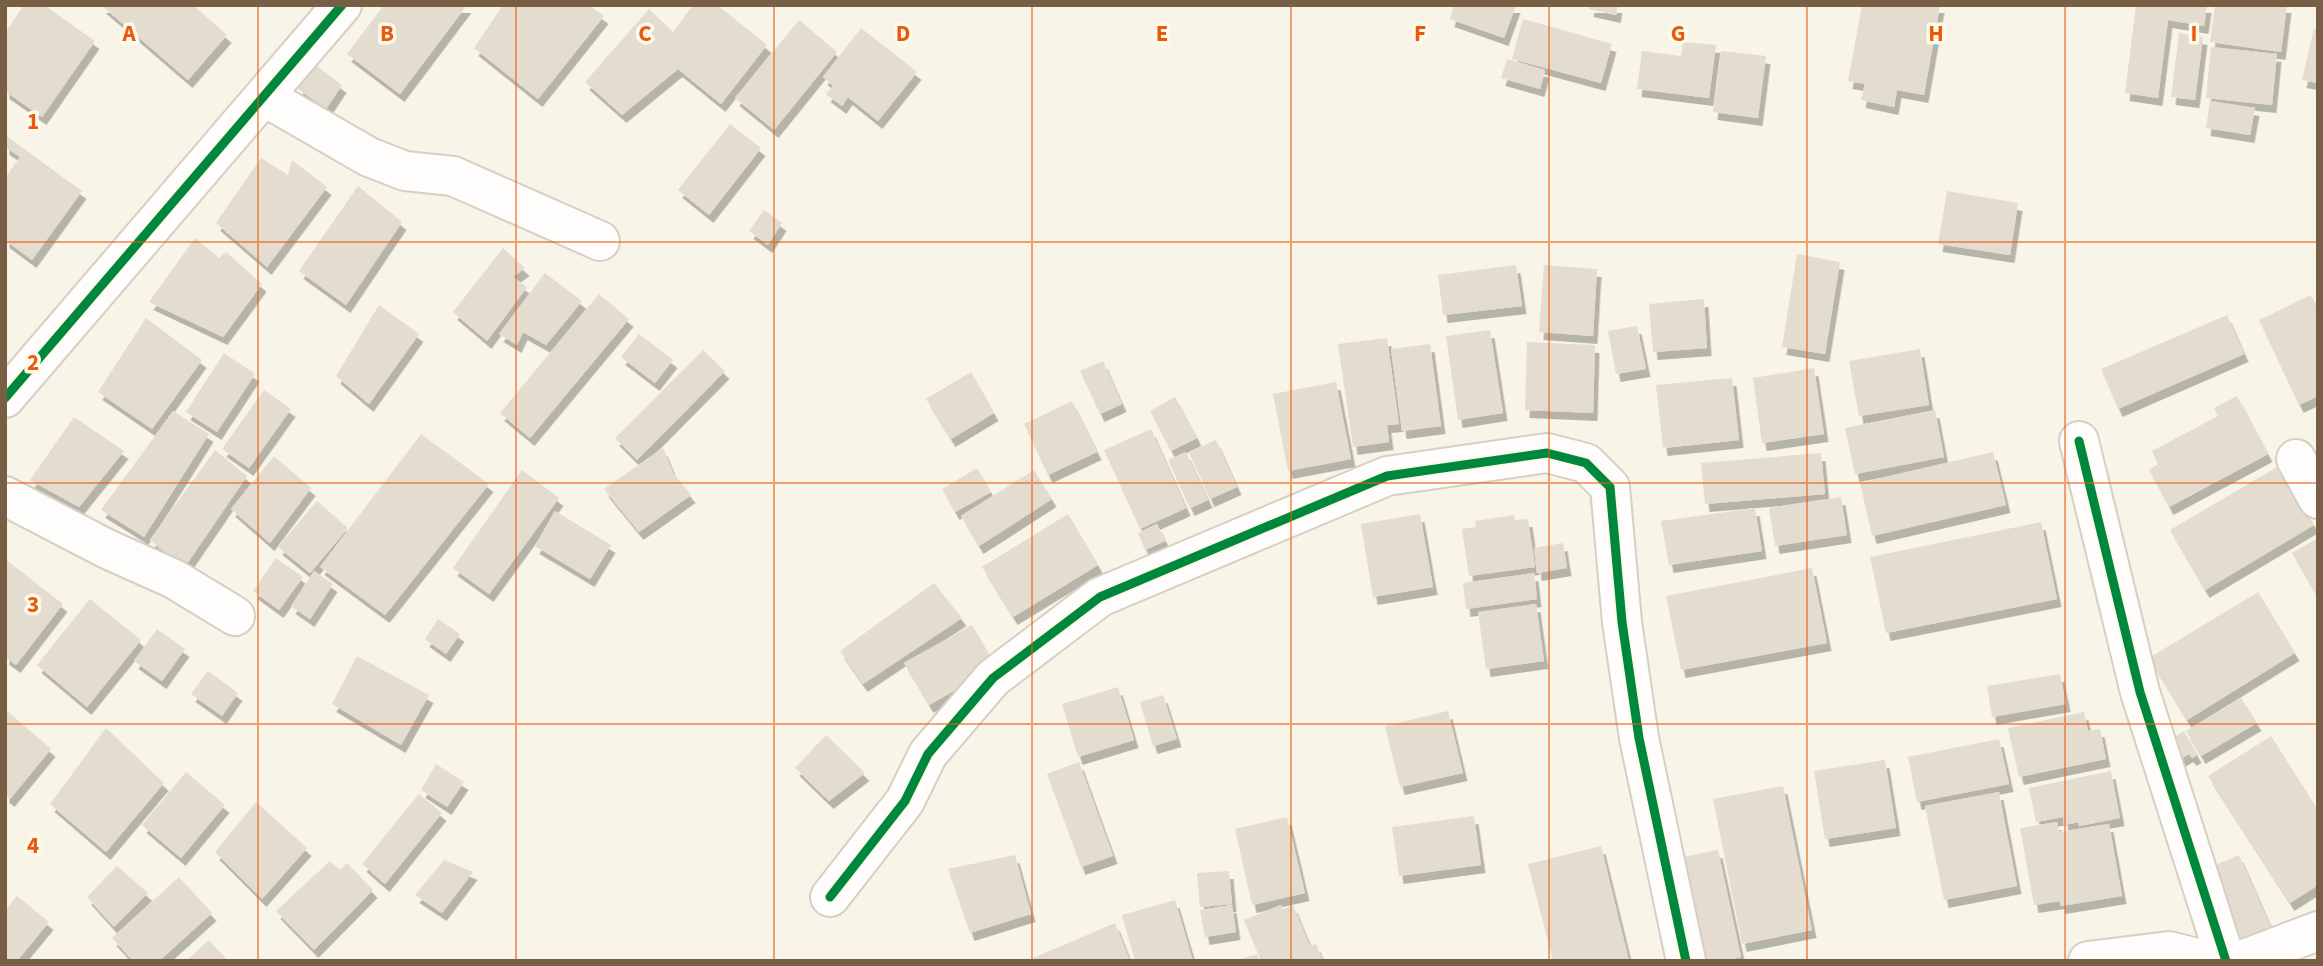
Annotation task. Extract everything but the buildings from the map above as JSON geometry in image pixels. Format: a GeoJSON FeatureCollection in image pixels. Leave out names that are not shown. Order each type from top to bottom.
{"type":"FeatureCollection","features":[{"type":"Feature","properties":{"kind":"street"},"geometry":{"type":"LineString","coordinates":[[5,398],[342,5]]}},
{"type":"Feature","properties":{"kind":"street"},"geometry":{"type":"LineString","coordinates":[[265,97],[369,157],[405,171],[453,176],[600,241]]}},
{"type":"Feature","properties":{"kind":"street"},"geometry":{"type":"LineString","coordinates":[[2079,441],[2140,692],[2226,961]]}},
{"type":"Feature","properties":{"kind":"street"},"geometry":{"type":"LineString","coordinates":[[830,897],[905,801],[928,754],[993,678],[1100,597],[1387,476],[1547,453],[1586,463],[1610,487],[1622,622],[1639,738],[1686,961]]}},
{"type":"Feature","properties":{"kind":"street"},"geometry":{"type":"LineString","coordinates":[[2296,459],[2318,499]]}},
{"type":"Feature","properties":{"kind":"street"},"geometry":{"type":"LineString","coordinates":[[5,496],[107,549],[174,579],[235,616]]}},
{"type":"Feature","properties":{"kind":"street"},"geometry":{"type":"LineString","coordinates":[[2239,961],[2318,931]]}},
{"type":"Feature","properties":{"kind":"street"},"geometry":{"type":"LineString","coordinates":[[2088,961],[2169,951],[2209,961]]}},
{"type":"Feature","properties":{"kind":"cycle path"},"geometry":{"type":"LineString","coordinates":[[5,398],[342,5]]}},
{"type":"Feature","properties":{"kind":"cycle path"},"geometry":{"type":"LineString","coordinates":[[2079,441],[2140,692],[2226,961]]}},
{"type":"Feature","properties":{"kind":"cycle path"},"geometry":{"type":"LineString","coordinates":[[830,897],[905,801],[928,754],[993,678],[1100,597],[1387,476],[1547,453],[1586,463],[1610,487],[1622,622],[1639,738],[1686,961]]}}]}
